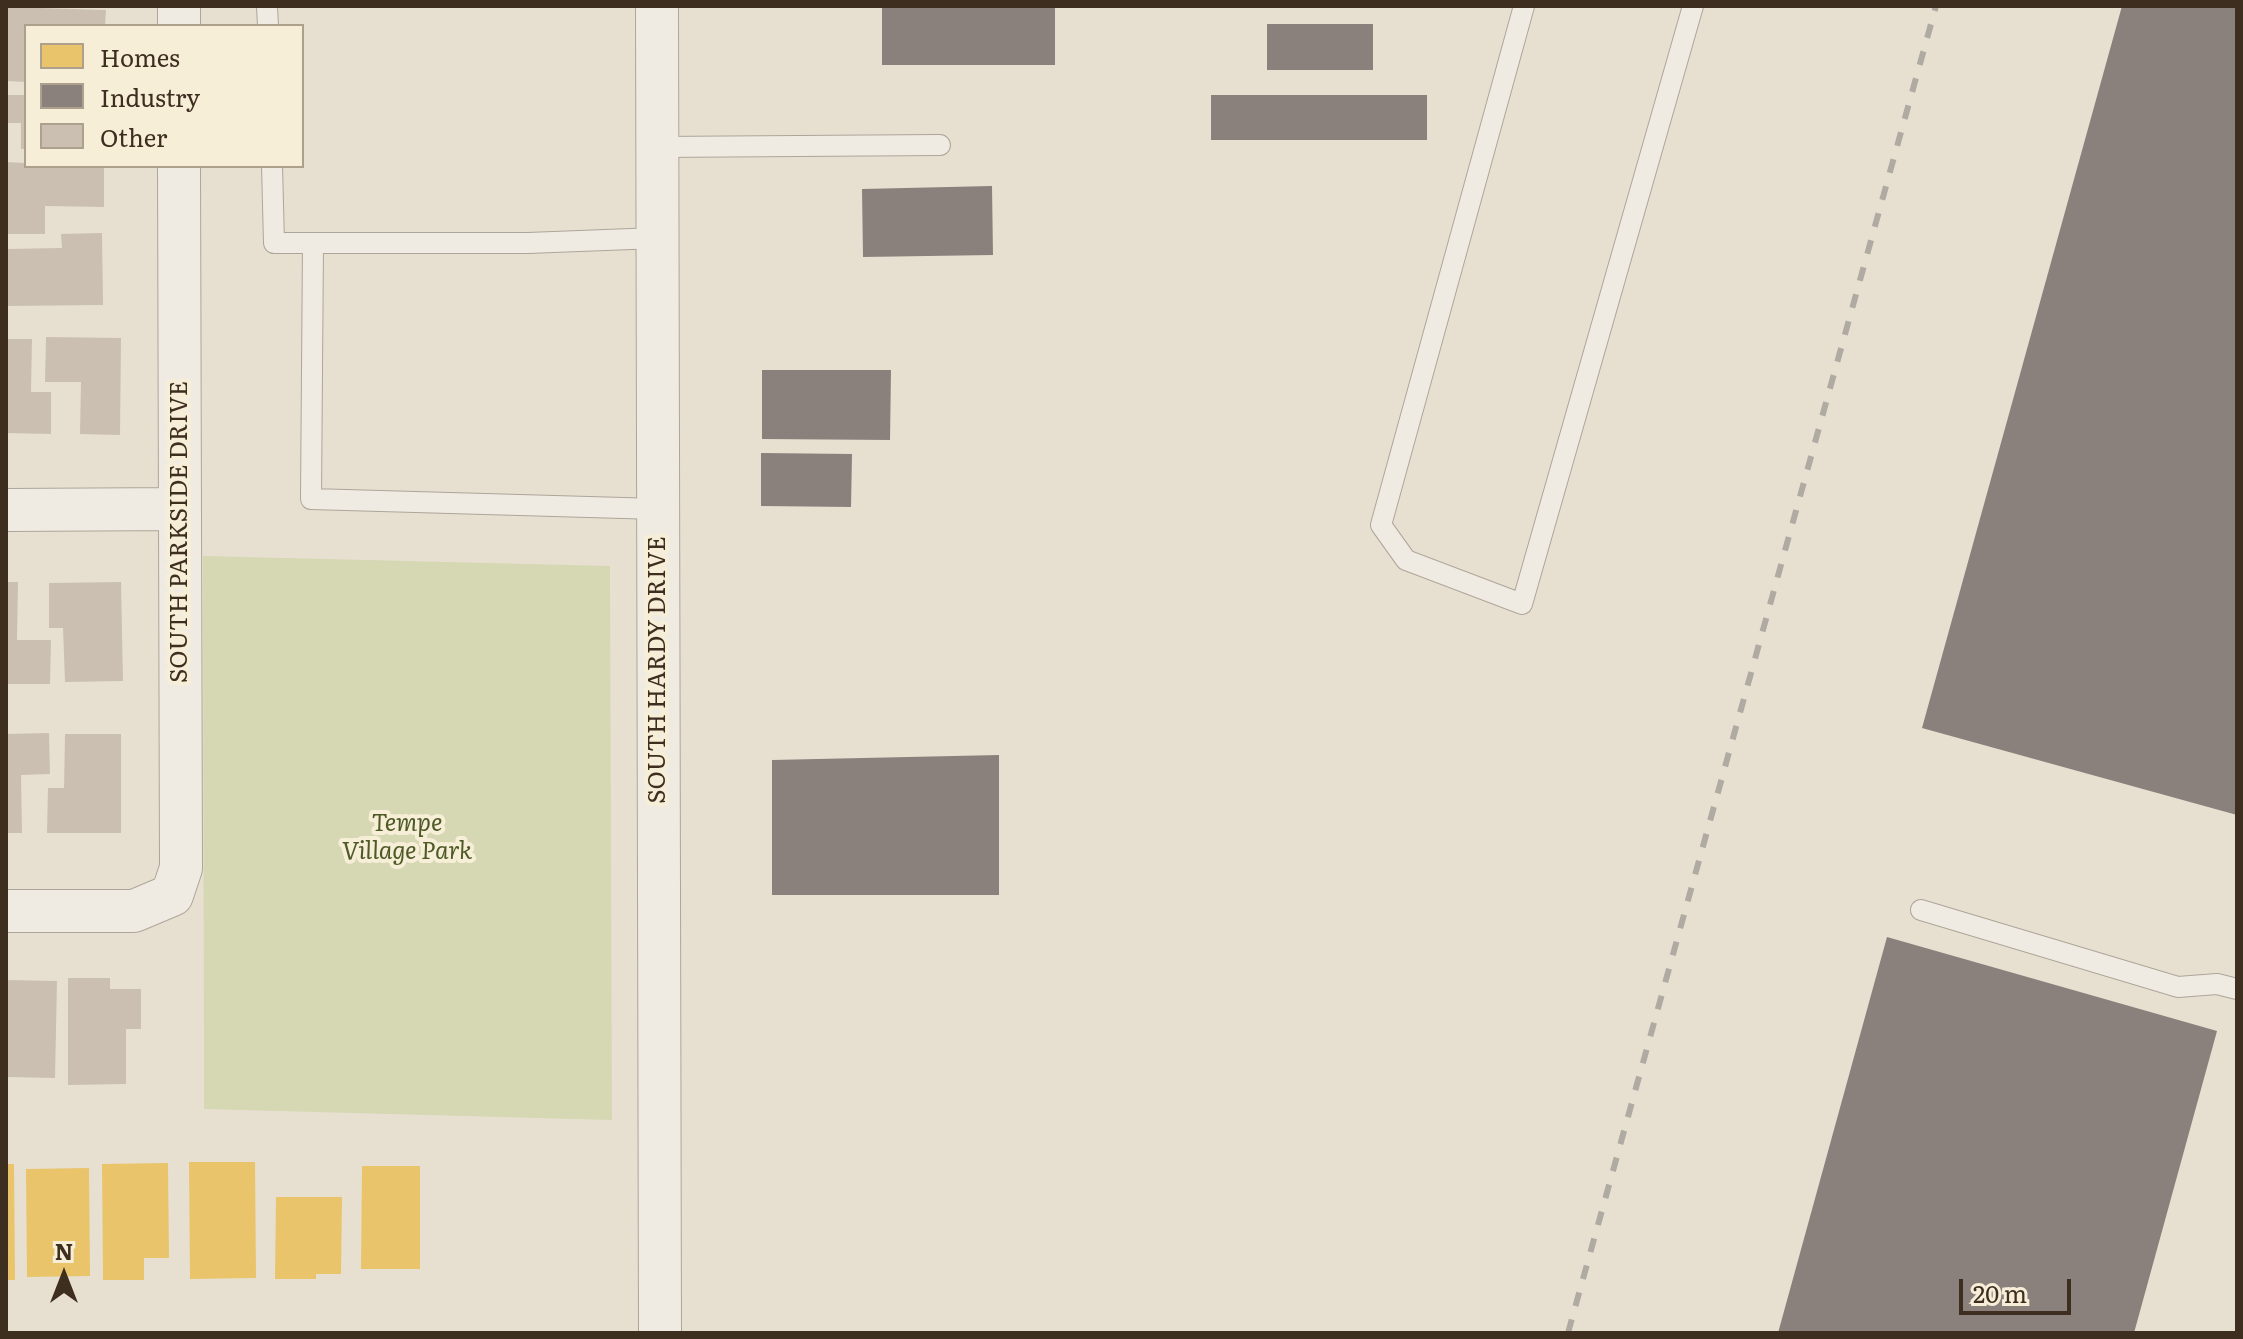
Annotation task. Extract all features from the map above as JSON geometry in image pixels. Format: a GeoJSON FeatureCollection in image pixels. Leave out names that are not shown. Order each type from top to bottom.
{"type":"FeatureCollection","features":[{"type":"Feature","properties":{"kind":"street","name":"SOUTH HARDY DRIVE"},"geometry":{"type":"LineString","coordinates":[[657,6],[660,1333]]}},
{"type":"Feature","properties":{"kind":"street","name":"SOUTH PARKSIDE DRIVE"},"geometry":{"type":"LineString","coordinates":[[6,911],[134,911],[172,895],[181,868],[179,168]]}},
{"type":"Feature","properties":{"kind":"street"},"geometry":{"type":"LineString","coordinates":[[6,510],[179,509]]}},
{"type":"Feature","properties":{"kind":"lane"},"geometry":{"type":"LineString","coordinates":[[1524,6],[1381,525],[1406,560],[1522,604],[1693,6]]}},
{"type":"Feature","properties":{"kind":"lane"},"geometry":{"type":"LineString","coordinates":[[657,147],[940,145]]}},
{"type":"Feature","properties":{"kind":"lane"},"geometry":{"type":"LineString","coordinates":[[272,168],[274,243],[528,243],[657,238]]}},
{"type":"Feature","properties":{"kind":"lane"},"geometry":{"type":"LineString","coordinates":[[313,243],[311,499],[658,509]]}},
{"type":"Feature","properties":{"kind":"lane"},"geometry":{"type":"LineString","coordinates":[[1921,910],[2178,987],[2217,984],[2237,989]]}},
{"type":"Feature","properties":{"kind":"green space","name":"Tempe Village Park"},"geometry":{"type":"Polygon","coordinates":[[[203,556],[610,566],[612,1120],[204,1109],[203,556]]]}},
{"type":"Feature","properties":{"kind":"building: Homes"},"geometry":{"type":"Polygon","coordinates":[[[189,1162],[255,1162],[256,1278],[190,1279],[189,1162]]]}},
{"type":"Feature","properties":{"kind":"building: Homes"},"geometry":{"type":"Polygon","coordinates":[[[168,1163],[169,1258],[144,1258],[144,1280],[103,1280],[102,1164],[168,1163]]]}},
{"type":"Feature","properties":{"kind":"building: Homes"},"geometry":{"type":"Polygon","coordinates":[[[6,1164],[14,1164],[15,1280],[6,1280],[6,1164]]]}},
{"type":"Feature","properties":{"kind":"building: Homes"},"geometry":{"type":"Polygon","coordinates":[[[362,1166],[420,1166],[420,1269],[361,1269],[362,1166]]]}},
{"type":"Feature","properties":{"kind":"building: Homes"},"geometry":{"type":"Polygon","coordinates":[[[89,1168],[90,1276],[27,1277],[26,1169],[89,1168]]]}},
{"type":"Feature","properties":{"kind":"building: Homes"},"geometry":{"type":"Polygon","coordinates":[[[276,1197],[342,1197],[341,1274],[316,1274],[316,1279],[275,1279],[276,1197]]]}},
{"type":"Feature","properties":{"kind":"building: Industry"},"geometry":{"type":"Polygon","coordinates":[[[882,6],[1055,6],[1055,65],[882,65],[882,6]]]}},
{"type":"Feature","properties":{"kind":"building: Industry"},"geometry":{"type":"Polygon","coordinates":[[[2122,6],[2237,6],[2237,815],[1922,728],[2122,6]]]}},
{"type":"Feature","properties":{"kind":"building: Industry"},"geometry":{"type":"Polygon","coordinates":[[[1267,24],[1373,24],[1373,70],[1267,70],[1267,24]]]}},
{"type":"Feature","properties":{"kind":"building: Industry"},"geometry":{"type":"Polygon","coordinates":[[[1211,95],[1427,95],[1427,140],[1211,140],[1211,95]]]}},
{"type":"Feature","properties":{"kind":"building: Industry"},"geometry":{"type":"Polygon","coordinates":[[[992,186],[993,255],[863,257],[862,189],[992,186]]]}},
{"type":"Feature","properties":{"kind":"building: Industry"},"geometry":{"type":"Polygon","coordinates":[[[762,370],[891,370],[890,440],[762,439],[762,370]]]}},
{"type":"Feature","properties":{"kind":"building: Industry"},"geometry":{"type":"Polygon","coordinates":[[[761,453],[852,454],[851,507],[761,506],[761,453]]]}},
{"type":"Feature","properties":{"kind":"building: Industry"},"geometry":{"type":"Polygon","coordinates":[[[999,755],[999,895],[772,895],[772,760],[999,755]]]}},
{"type":"Feature","properties":{"kind":"building: Industry"},"geometry":{"type":"Polygon","coordinates":[[[1887,937],[2217,1031],[2134,1333],[1778,1333],[1887,937]]]}},
{"type":"Feature","properties":{"kind":"building: Other"},"geometry":{"type":"Polygon","coordinates":[[[6,7],[106,10],[105,24],[24,24],[24,82],[6,81],[6,7]]]}},
{"type":"Feature","properties":{"kind":"building: Other"},"geometry":{"type":"Polygon","coordinates":[[[6,95],[24,95],[24,149],[21,149],[21,123],[6,123],[6,95]]]}},
{"type":"Feature","properties":{"kind":"building: Other"},"geometry":{"type":"Polygon","coordinates":[[[6,162],[24,163],[24,168],[104,168],[104,207],[45,206],[45,234],[6,234],[6,162]]]}},
{"type":"Feature","properties":{"kind":"building: Other"},"geometry":{"type":"Polygon","coordinates":[[[102,233],[103,305],[6,306],[6,249],[62,248],[61,234],[102,233]]]}},
{"type":"Feature","properties":{"kind":"building: Other"},"geometry":{"type":"Polygon","coordinates":[[[46,337],[121,338],[120,435],[80,434],[81,382],[45,382],[46,337]]]}},
{"type":"Feature","properties":{"kind":"building: Other"},"geometry":{"type":"Polygon","coordinates":[[[6,339],[32,339],[31,392],[51,392],[51,434],[6,433],[6,339]]]}},
{"type":"Feature","properties":{"kind":"building: Other"},"geometry":{"type":"Polygon","coordinates":[[[6,582],[18,582],[17,640],[51,640],[50,684],[6,684],[6,582]]]}},
{"type":"Feature","properties":{"kind":"building: Other"},"geometry":{"type":"Polygon","coordinates":[[[121,582],[123,681],[65,682],[63,628],[49,628],[49,583],[121,582]]]}},
{"type":"Feature","properties":{"kind":"building: Other"},"geometry":{"type":"Polygon","coordinates":[[[49,733],[50,774],[21,775],[22,833],[6,833],[6,734],[49,733]]]}},
{"type":"Feature","properties":{"kind":"building: Other"},"geometry":{"type":"Polygon","coordinates":[[[65,734],[121,734],[121,833],[47,833],[48,788],[64,788],[65,734]]]}},
{"type":"Feature","properties":{"kind":"building: Other"},"geometry":{"type":"Polygon","coordinates":[[[68,978],[110,978],[110,989],[141,989],[141,1029],[126,1029],[126,1084],[68,1085],[68,978]]]}},
{"type":"Feature","properties":{"kind":"building: Other"},"geometry":{"type":"Polygon","coordinates":[[[6,980],[57,981],[55,1078],[6,1077],[6,980]]]}},
{"type":"Feature","properties":{"kind":"railway"},"geometry":{"type":"LineString","coordinates":[[1568,1333],[1936,6]]}}]}
